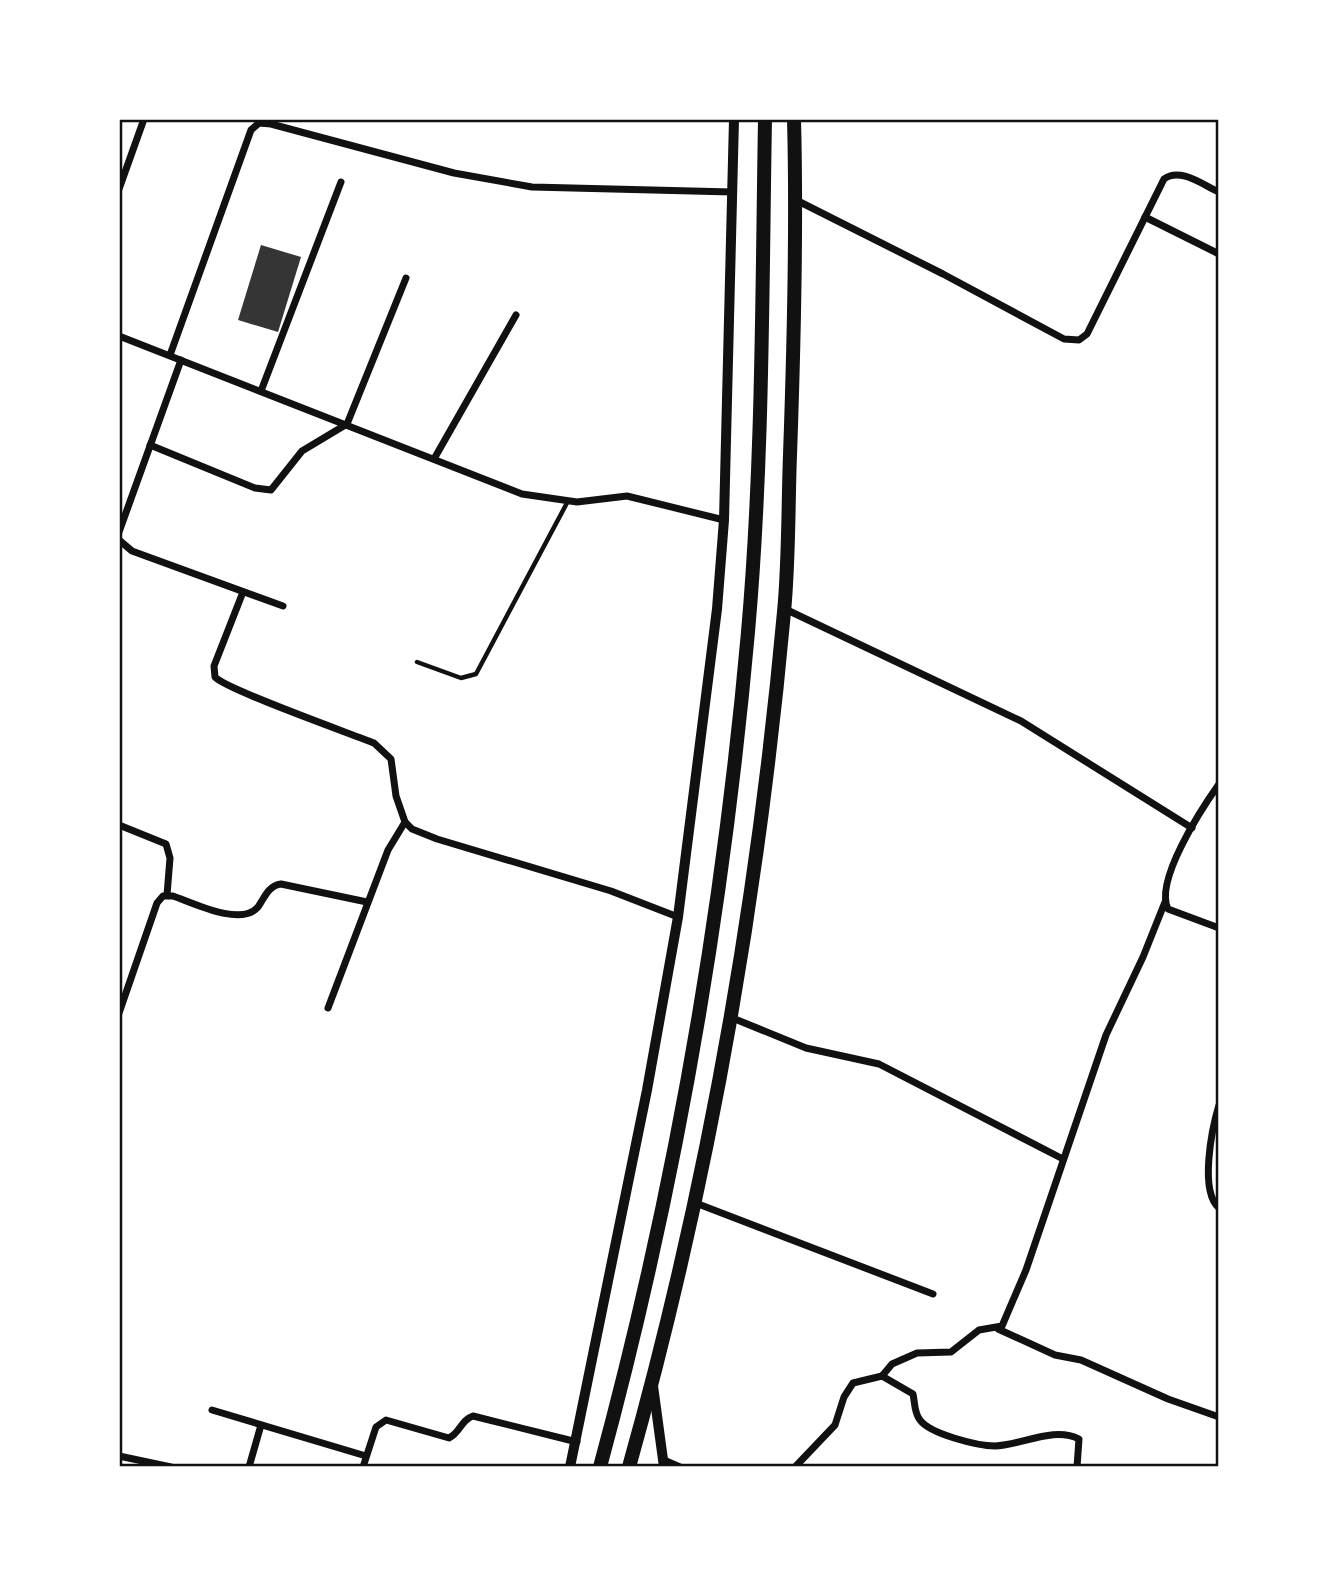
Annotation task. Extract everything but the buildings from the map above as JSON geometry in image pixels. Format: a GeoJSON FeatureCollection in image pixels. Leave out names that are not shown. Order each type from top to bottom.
{"type":"FeatureCollection","features":[{"type":"Feature","properties":{"kind":"highway"},"geometry":{"type":"LineString","coordinates":[[600,1467],[626,1370],[678,1125],[718,902],[748,630],[760,391],[765,119]]}},
{"type":"Feature","properties":{"kind":"highway"},"geometry":{"type":"LineString","coordinates":[[629,1467],[653,1383],[730,1017],[785,609],[796,200],[794,119]]}},
{"type":"Feature","properties":{"kind":"street"},"geometry":{"type":"LineString","coordinates":[[119,189],[144,119]]}},
{"type":"Feature","properties":{"kind":"street"},"geometry":{"type":"LineString","coordinates":[[569,1467],[577,1442],[678,917],[718,609],[724,520],[734,119]]}},
{"type":"Feature","properties":{"kind":"street"},"geometry":{"type":"LineString","coordinates":[[170,355],[251,130],[259,123],[454,173],[532,187],[733,192]]}},
{"type":"Feature","properties":{"kind":"street"},"geometry":{"type":"LineString","coordinates":[[796,200],[1064,339],[1079,340],[1087,334],[1164,179],[1170,175],[1181,174],[1219,192]]}},
{"type":"Feature","properties":{"kind":"street"},"geometry":{"type":"LineString","coordinates":[[261,391],[341,182]]}},
{"type":"Feature","properties":{"kind":"street"},"geometry":{"type":"LineString","coordinates":[[1145,217],[1219,254]]}},
{"type":"Feature","properties":{"kind":"street"},"geometry":{"type":"LineString","coordinates":[[150,444],[264,491],[279,483],[302,451],[347,424],[406,278]]}},
{"type":"Feature","properties":{"kind":"street"},"geometry":{"type":"LineString","coordinates":[[434,458],[516,315]]}},
{"type":"Feature","properties":{"kind":"street"},"geometry":{"type":"LineString","coordinates":[[119,336],[522,494],[568,501],[627,496],[724,520]]}},
{"type":"Feature","properties":{"kind":"street"},"geometry":{"type":"LineString","coordinates":[[119,532],[181,360]]}},
{"type":"Feature","properties":{"kind":"street"},"geometry":{"type":"LineString","coordinates":[[119,540],[124,548],[283,606]]}},
{"type":"Feature","properties":{"kind":"street"},"geometry":{"type":"LineString","coordinates":[[243,592],[214,666],[215,677],[224,685],[374,743],[391,759],[396,796],[405,822],[412,829],[437,839],[611,891],[678,917]]}},
{"type":"Feature","properties":{"kind":"street"},"geometry":{"type":"LineString","coordinates":[[785,609],[1021,721],[1192,828]]}},
{"type":"Feature","properties":{"kind":"street"},"geometry":{"type":"LineString","coordinates":[[998,1329],[1026,1270],[1106,1035],[1143,957],[1165,902],[1168,882],[1192,828],[1219,784]]}},
{"type":"Feature","properties":{"kind":"street"},"geometry":{"type":"LineString","coordinates":[[328,1008],[388,850],[405,822]]}},
{"type":"Feature","properties":{"kind":"street"},"geometry":{"type":"LineString","coordinates":[[119,825],[166,844],[170,858],[167,895],[157,903],[119,1013]]}},
{"type":"Feature","properties":{"kind":"street"},"geometry":{"type":"LineString","coordinates":[[167,895],[238,915],[253,912],[271,887],[281,884],[367,902]]}},
{"type":"Feature","properties":{"kind":"street"},"geometry":{"type":"LineString","coordinates":[[1165,902],[1168,909],[1176,913],[1219,928]]}},
{"type":"Feature","properties":{"kind":"street"},"geometry":{"type":"LineString","coordinates":[[730,1017],[806,1048],[879,1064],[1063,1159]]}},
{"type":"Feature","properties":{"kind":"street"},"geometry":{"type":"LineString","coordinates":[[1219,1105],[1209,1160],[1210,1193],[1212,1202],[1219,1208]]}},
{"type":"Feature","properties":{"kind":"street"},"geometry":{"type":"LineString","coordinates":[[693,1202],[933,1294]]}},
{"type":"Feature","properties":{"kind":"street"},"geometry":{"type":"LineString","coordinates":[[795,1467],[835,1425],[848,1388],[853,1383],[882,1376],[898,1360],[917,1353],[951,1352],[979,1330],[998,1329],[1055,1355],[1081,1360],[1168,1399],[1219,1417]]}},
{"type":"Feature","properties":{"kind":"street"},"geometry":{"type":"LineString","coordinates":[[882,1376],[913,1394],[919,1420],[934,1431],[992,1446],[1059,1434],[1074,1436],[1079,1439],[1080,1446],[1077,1467]]}},
{"type":"Feature","properties":{"kind":"street"},"geometry":{"type":"LineString","coordinates":[[653,1383],[664,1464],[680,1467]]}},
{"type":"Feature","properties":{"kind":"street"},"geometry":{"type":"LineString","coordinates":[[212,1410],[366,1456]]}},
{"type":"Feature","properties":{"kind":"street"},"geometry":{"type":"LineString","coordinates":[[363,1467],[376,1427],[386,1420],[449,1438],[455,1435],[467,1418],[473,1416],[577,1442]]}},
{"type":"Feature","properties":{"kind":"street"},"geometry":{"type":"LineString","coordinates":[[249,1467],[261,1425]]}},
{"type":"Feature","properties":{"kind":"street"},"geometry":{"type":"LineString","coordinates":[[119,1456],[171,1467]]}},
{"type":"Feature","properties":{"kind":"lane"},"geometry":{"type":"LineString","coordinates":[[417,662],[461,678],[476,674],[568,501]]}}]}
